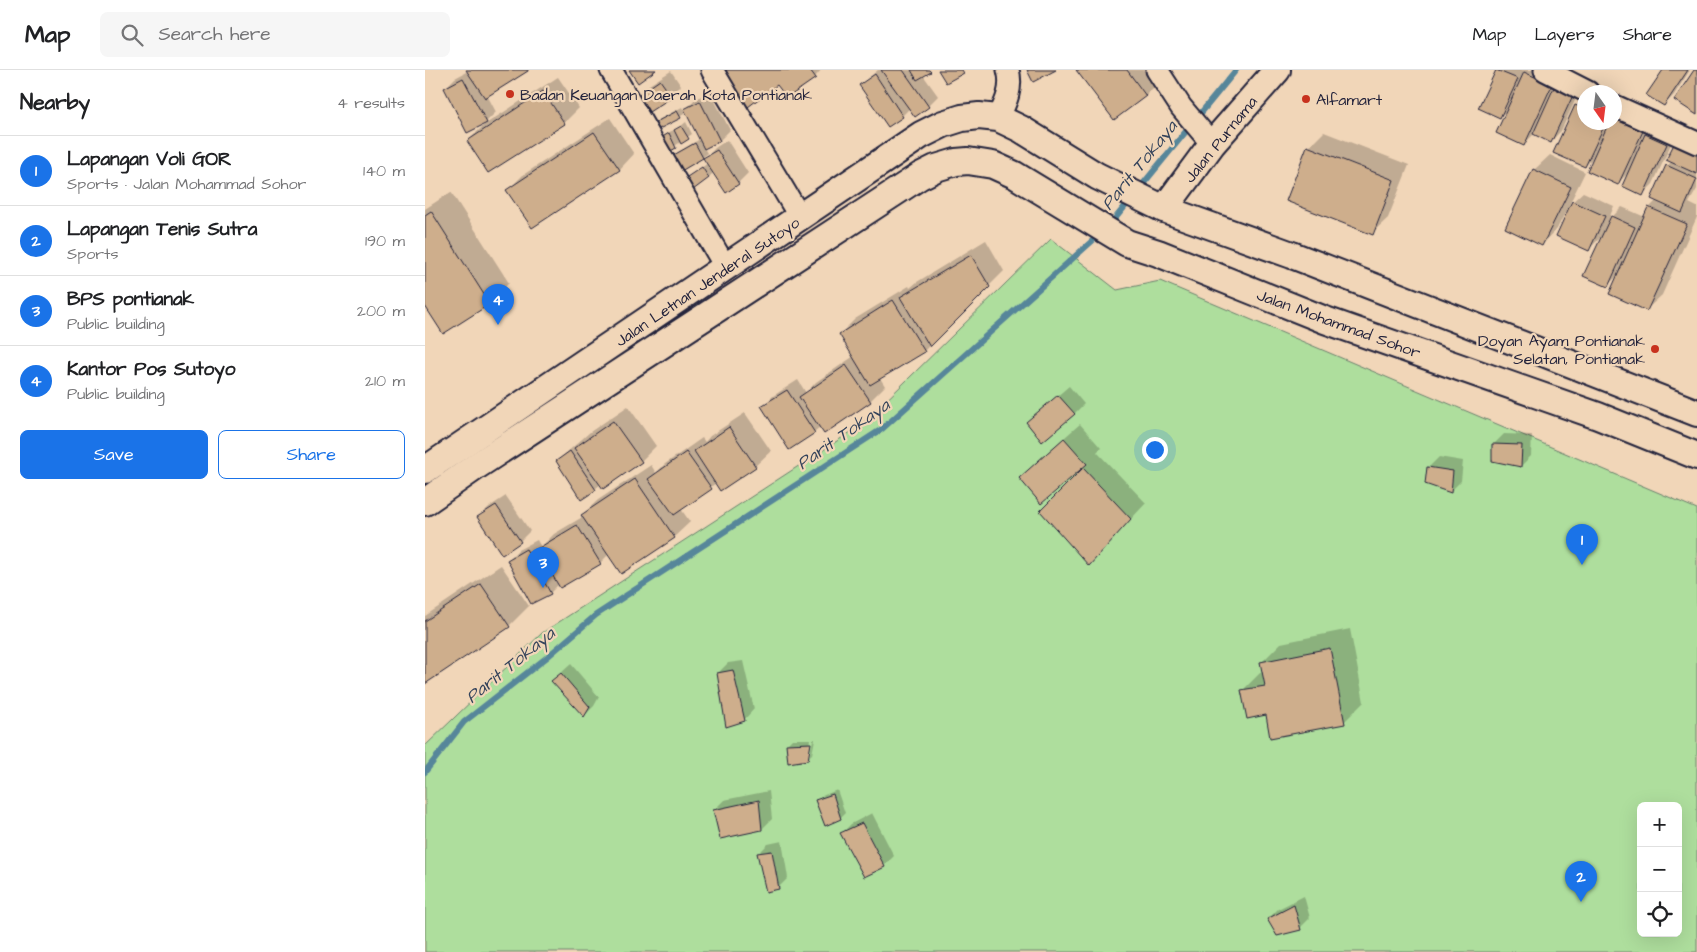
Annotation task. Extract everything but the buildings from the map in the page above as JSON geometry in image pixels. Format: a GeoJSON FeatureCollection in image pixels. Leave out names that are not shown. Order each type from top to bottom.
{"type":"FeatureCollection","features":[{"type":"Feature","properties":{"kind":"street"},"geometry":{"type":"LineString","coordinates":[[611,70],[726,268]]}},
{"type":"Feature","properties":{"kind":"street"},"geometry":{"type":"LineString","coordinates":[[712,70],[800,218]]}},
{"type":"Feature","properties":{"kind":"street"},"geometry":{"type":"LineString","coordinates":[[1008,70],[1009,93],[999,118],[1021,129],[1097,176],[1159,206],[1292,255],[1697,413]]}},
{"type":"Feature","properties":{"kind":"street"},"geometry":{"type":"LineString","coordinates":[[1157,70],[1181,107],[1206,136]]}},
{"type":"Feature","properties":{"kind":"street","name":"Jalan Purnama"},"geometry":{"type":"LineString","coordinates":[[1159,206],[1206,136],[1277,70]]}},
{"type":"Feature","properties":{"kind":"street"},"geometry":{"type":"LineString","coordinates":[[1545,70],[1577,86]]}},
{"type":"Feature","properties":{"kind":"street"},"geometry":{"type":"LineString","coordinates":[[1622,109],[1697,143]]}},
{"type":"Feature","properties":{"kind":"street","name":"Jalan Letnan Jenderal Sutoyo"},"geometry":{"type":"LineString","coordinates":[[425,502],[471,455],[726,268],[921,135],[943,124],[962,118],[979,116],[999,118]]}},
{"type":"Feature","properties":{"kind":"street","name":"Jalan Letnan Jenderal Sutoyo"},"geometry":{"type":"LineString","coordinates":[[425,470],[471,455],[920,176],[936,168],[968,160],[993,165]]}},
{"type":"Feature","properties":{"kind":"street","name":"Jalan Mohammad Sohor"},"geometry":{"type":"LineString","coordinates":[[993,165],[1015,175],[1127,243],[1159,253],[1325,320],[1598,416],[1697,456]]}},
{"type":"Feature","properties":{"kind":"street"},"geometry":{"type":"LineString","coordinates":[[1598,416],[1614,381]]}},
{"type":"Feature","properties":{"kind":"green space"},"geometry":{"type":"Polygon","coordinates":[[[1051,239],[1117,290],[1160,281],[1697,509],[1697,952],[425,952],[425,746],[542,633],[860,426],[1051,239]]]}},
{"type":"Feature","properties":{"kind":"waterway","name":"Parit Tokaya"},"geometry":{"type":"LineString","coordinates":[[1139,189],[1236,70]]}},
{"type":"Feature","properties":{"kind":"waterway","name":"Parit Tokaya"},"geometry":{"type":"LineString","coordinates":[[1109,226],[1131,199]]}},
{"type":"Feature","properties":{"kind":"waterway","name":"Parit Tokaya"},"geometry":{"type":"LineString","coordinates":[[425,772],[464,722],[546,658],[596,615],[882,429],[1100,234]]}},
{"type":"Feature","properties":{"kind":"place","name":"Badan Keuangan Daerah Kota Pontianak"},"geometry":{"type":"Point","coordinates":[510,94]}},
{"type":"Feature","properties":{"kind":"place","name":"Alfamart"},"geometry":{"type":"Point","coordinates":[1306,99]}},
{"type":"Feature","properties":{"kind":"place","name":"Kantor Pos Sutoyo"},"geometry":{"type":"Point","coordinates":[498,325]}},
{"type":"Feature","properties":{"kind":"place","name":"Doyan Ayam Pontianak Selatan, Pontianak"},"geometry":{"type":"Point","coordinates":[1655,349]}},
{"type":"Feature","properties":{"kind":"place","name":"Lapangan Voli GOR"},"geometry":{"type":"Point","coordinates":[1582,565]}},
{"type":"Feature","properties":{"kind":"place","name":"BPS pontianak"},"geometry":{"type":"Point","coordinates":[543,588]}},
{"type":"Feature","properties":{"kind":"place","name":"Lapangan Tenis Sutra"},"geometry":{"type":"Point","coordinates":[1581,902]}}]}
